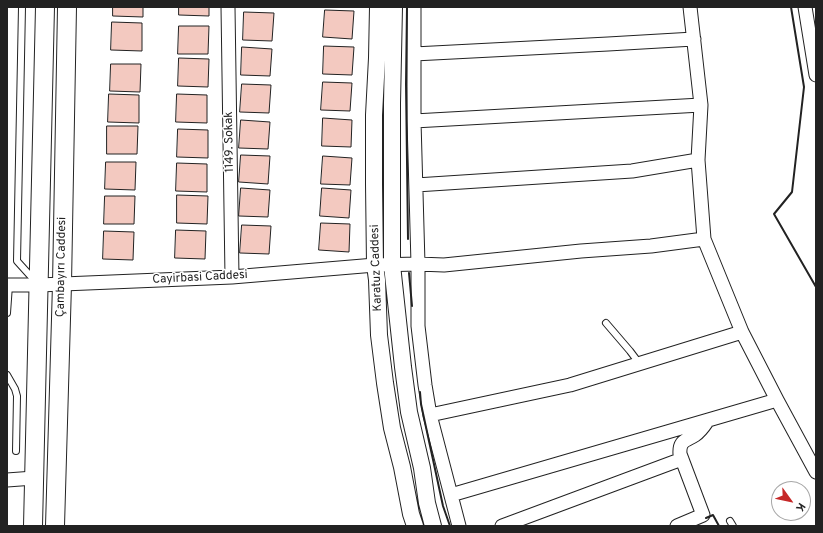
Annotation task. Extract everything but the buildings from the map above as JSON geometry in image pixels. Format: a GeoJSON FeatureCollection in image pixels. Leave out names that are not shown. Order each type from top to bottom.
{"type":"FeatureCollection","features":[{"type":"Feature","properties":{"kind":"main road","name":"Çambayırı Caddesi"},"geometry":{"type":"LineString","coordinates":[[33,526],[45,7]]}},
{"type":"Feature","properties":{"kind":"main road","name":"Çambayırı Caddesi"},"geometry":{"type":"LineString","coordinates":[[55,526],[62,284],[67,7]]}},
{"type":"Feature","properties":{"kind":"street","name":"1149. Sokak"},"geometry":{"type":"LineString","coordinates":[[228,7],[232,277]]}},
{"type":"Feature","properties":{"kind":"street","name":"Karatuz Caddesi"},"geometry":{"type":"LineString","coordinates":[[378,7],[374,115],[375,265],[378,280],[379,335],[384,383],[392,428],[415,526]]}},
{"type":"Feature","properties":{"kind":"street"},"geometry":{"type":"LineString","coordinates":[[394,7],[392,103],[392,265],[409,412],[433,526]]}},
{"type":"Feature","properties":{"kind":"street"},"geometry":{"type":"LineString","coordinates":[[414,7],[414,121],[418,264],[418,326],[430,415],[459,526]]}},
{"type":"Feature","properties":{"kind":"street"},"geometry":{"type":"LineString","coordinates":[[690,7],[701,105],[698,160],[704,239],[742,332],[816,472]]}},
{"type":"Feature","properties":{"kind":"street"},"geometry":{"type":"LineString","coordinates":[[805,7],[816,75]]}},
{"type":"Feature","properties":{"kind":"street"},"geometry":{"type":"LineString","coordinates":[[414,54],[694,39]]}},
{"type":"Feature","properties":{"kind":"street"},"geometry":{"type":"LineString","coordinates":[[414,121],[701,105]]}},
{"type":"Feature","properties":{"kind":"street"},"geometry":{"type":"LineString","coordinates":[[416,185],[632,171],[698,160]]}},
{"type":"Feature","properties":{"kind":"street","name":"Cayirbasi Caddesi"},"geometry":{"type":"LineString","coordinates":[[8,285],[232,277],[375,265],[444,265],[581,251],[651,246],[704,239]]}},
{"type":"Feature","properties":{"kind":"street"},"geometry":{"type":"LineString","coordinates":[[430,415],[570,385],[742,332]]}},
{"type":"Feature","properties":{"kind":"street"},"geometry":{"type":"LineString","coordinates":[[451,494],[777,400]]}},
{"type":"Feature","properties":{"kind":"street"},"geometry":{"type":"LineString","coordinates":[[677,526],[702,515],[682,459],[680,446],[684,441],[701,430],[708,420]]}},
{"type":"Feature","properties":{"kind":"street"},"geometry":{"type":"LineString","coordinates":[[502,526],[682,459]]}},
{"type":"Feature","properties":{"kind":"street"},"geometry":{"type":"LineString","coordinates":[[7,480],[34,478]]}},
{"type":"Feature","properties":{"kind":"lane"},"geometry":{"type":"LineString","coordinates":[[22,7],[17,261],[39,285]]}},
{"type":"Feature","properties":{"kind":"lane"},"geometry":{"type":"LineString","coordinates":[[7,313],[8,285]]}},
{"type":"Feature","properties":{"kind":"lane"},"geometry":{"type":"LineString","coordinates":[[606,323],[639,363]]}},
{"type":"Feature","properties":{"kind":"lane"},"geometry":{"type":"LineString","coordinates":[[7,375],[15,389],[17,396],[16,450]]}},
{"type":"Feature","properties":{"kind":"wall"},"geometry":{"type":"LineString","coordinates":[[407,7],[406,84],[408,239]]}},
{"type":"Feature","properties":{"kind":"wall"},"geometry":{"type":"LineString","coordinates":[[791,7],[804,87],[792,192],[774,214],[816,287]]}},
{"type":"Feature","properties":{"kind":"wall"},"geometry":{"type":"LineString","coordinates":[[409,273],[412,306]]}},
{"type":"Feature","properties":{"kind":"wall"},"geometry":{"type":"LineString","coordinates":[[420,392],[421,404],[443,506],[450,526]]}},
{"type":"Feature","properties":{"kind":"wall"},"geometry":{"type":"LineString","coordinates":[[706,518],[713,515],[719,526]]}}]}
